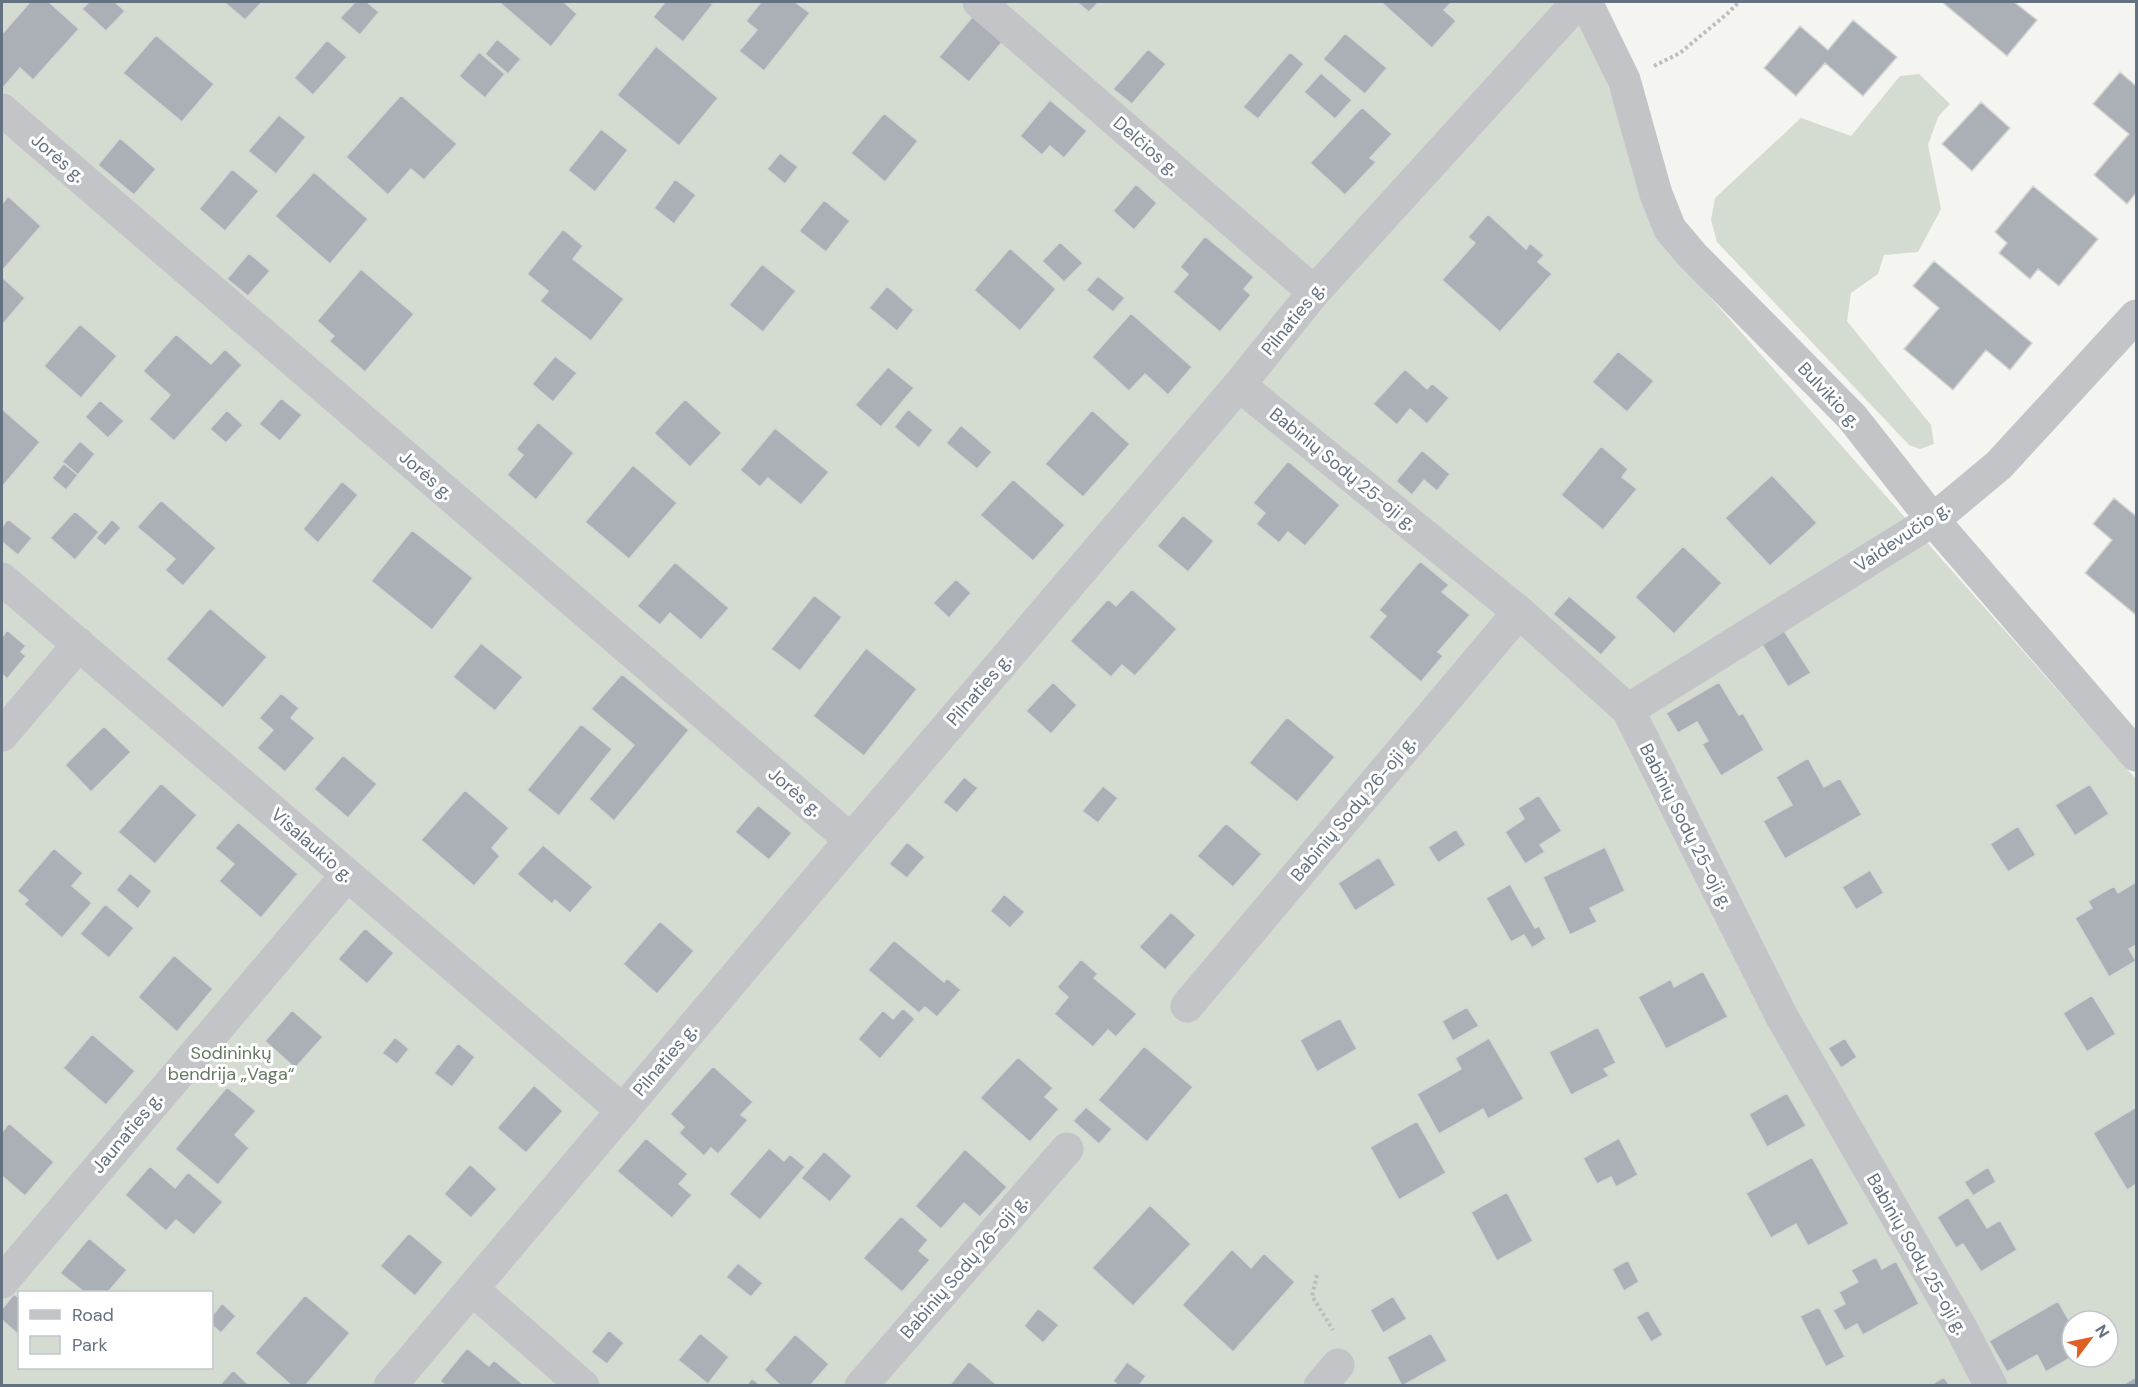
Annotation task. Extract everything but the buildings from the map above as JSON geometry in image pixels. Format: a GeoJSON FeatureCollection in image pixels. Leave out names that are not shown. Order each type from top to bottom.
{"type":"FeatureCollection","features":[{"type":"Feature","properties":{"kind":"street","name":"Delčios g."},"geometry":{"type":"LineString","coordinates":[[979,2],[1314,292]]}},
{"type":"Feature","properties":{"kind":"street","name":"Pilnaties g."},"geometry":{"type":"LineString","coordinates":[[390,1386],[850,840],[1239,385],[1314,292],[1578,2]]}},
{"type":"Feature","properties":{"kind":"street","name":"Bulvikio g."},"geometry":{"type":"LineString","coordinates":[[1586,2],[1624,80],[1656,195],[1670,229],[1692,255],[1852,417],[1933,520],[2136,755]]}},
{"type":"Feature","properties":{"kind":"street","name":"Jorės g."},"geometry":{"type":"LineString","coordinates":[[2,110],[850,840]]}},
{"type":"Feature","properties":{"kind":"street","name":"Vaidevučio g."},"geometry":{"type":"LineString","coordinates":[[1628,710],[1933,520],[1999,465],[2136,316]]}},
{"type":"Feature","properties":{"kind":"street","name":"Babinių Sodų 25-oji g."},"geometry":{"type":"LineString","coordinates":[[1239,385],[1519,612],[1628,710],[1782,1017],[1961,1328],[1991,1386]]}},
{"type":"Feature","properties":{"kind":"street","name":"Visalaukio g."},"geometry":{"type":"LineString","coordinates":[[2,579],[623,1110]]}},
{"type":"Feature","properties":{"kind":"street","name":"Babinių Sodų 26-oji g."},"geometry":{"type":"LineString","coordinates":[[1188,1006],[1519,612]]}},
{"type":"Feature","properties":{"kind":"street"},"geometry":{"type":"LineString","coordinates":[[2,735],[78,644]]}},
{"type":"Feature","properties":{"kind":"street","name":"Jaunaties g."},"geometry":{"type":"LineString","coordinates":[[2,1282],[346,875]]}},
{"type":"Feature","properties":{"kind":"street","name":"Babinių Sodų 26-oji g."},"geometry":{"type":"LineString","coordinates":[[861,1386],[1067,1149]]}},
{"type":"Feature","properties":{"kind":"street"},"geometry":{"type":"LineString","coordinates":[[472,1288],[583,1386]]}},
{"type":"Feature","properties":{"kind":"path"},"geometry":{"type":"LineString","coordinates":[[1624,80],[1680,53],[1739,2]]}},
{"type":"Feature","properties":{"kind":"path"},"geometry":{"type":"LineString","coordinates":[[1317,1275],[1312,1296],[1344,1346],[1346,1355],[1329,1375]]}},
{"type":"Feature","properties":{"kind":"green space","name":"Sodininkų bendrija „Vaga“"},"geometry":{"type":"Polygon","coordinates":[[[2,2],[1562,2],[1586,24],[1665,246],[2136,779],[2136,1385],[2,1386],[2,2]]]}},
{"type":"Feature","properties":{"kind":"green space"},"geometry":{"type":"Polygon","coordinates":[[[1919,74],[1950,104],[1938,117],[1928,145],[1941,209],[1918,252],[1884,255],[1878,274],[1851,293],[1847,321],[1931,425],[1934,444],[1920,449],[1909,445],[1717,242],[1711,220],[1715,198],[1801,118],[1851,136],[1900,76],[1919,74]]]}}]}
